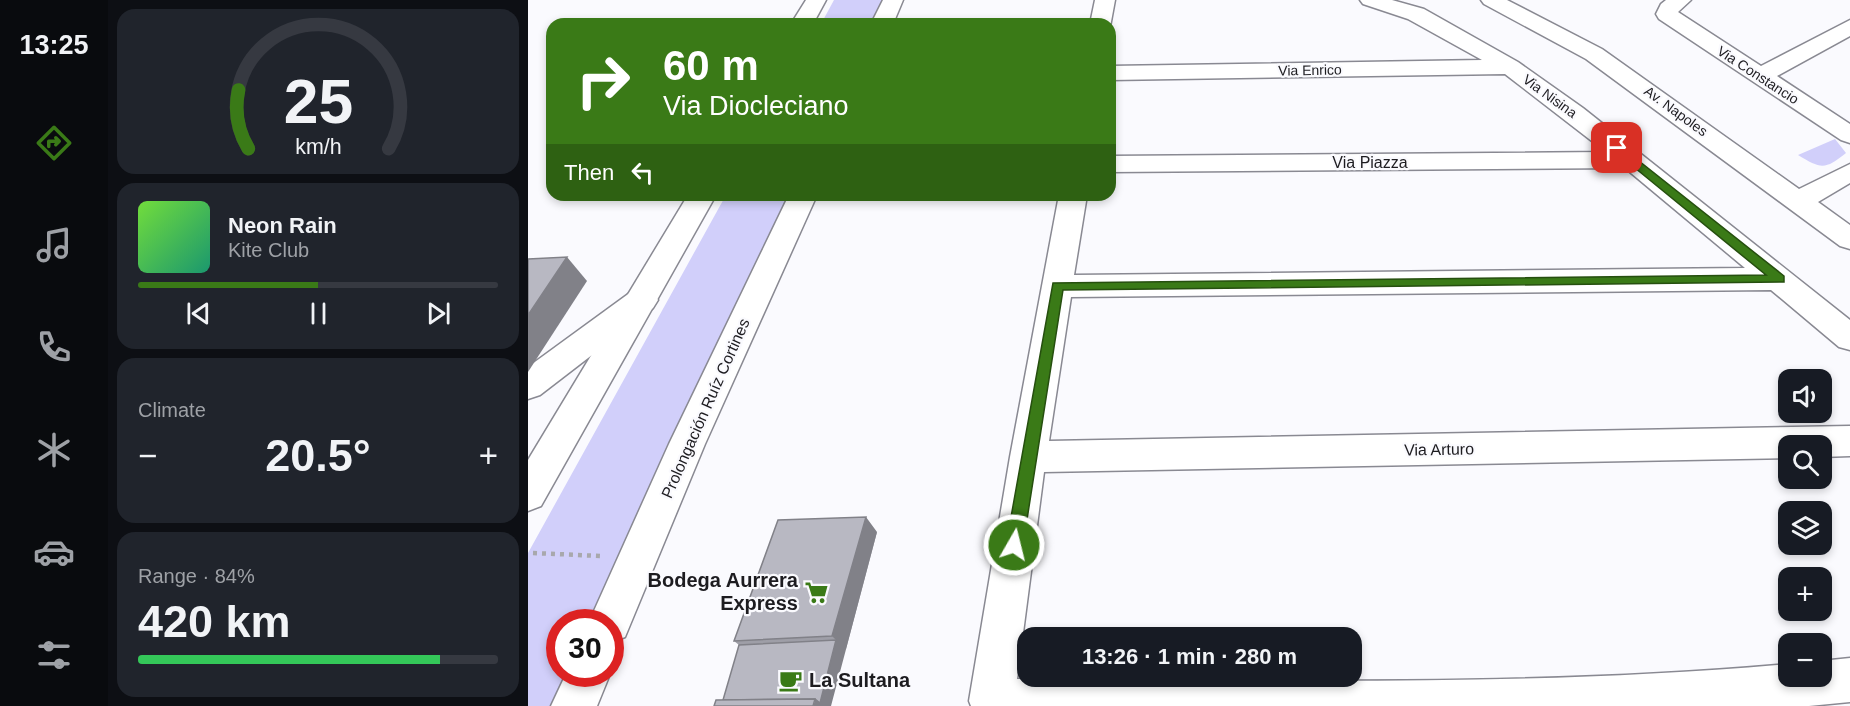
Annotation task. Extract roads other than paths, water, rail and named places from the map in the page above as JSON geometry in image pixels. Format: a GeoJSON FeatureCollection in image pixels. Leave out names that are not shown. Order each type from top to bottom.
{"type":"FeatureCollection","features":[{"type":"Feature","properties":{"kind":"street"},"geometry":{"type":"LineString","coordinates":[[806,18],[816,0]]}},
{"type":"Feature","properties":{"kind":"street"},"geometry":{"type":"LineString","coordinates":[[885,18],[893,0]]}},
{"type":"Feature","properties":{"kind":"street"},"geometry":{"type":"LineString","coordinates":[[1102,18],[1105,0]]}},
{"type":"Feature","properties":{"kind":"street","name":"Via Nisina"},"geometry":{"type":"LineString","coordinates":[[1370,0],[1416,14],[1510,67],[1574,113],[1850,338]]}},
{"type":"Feature","properties":{"kind":"street","name":"Av. Napoles"},"geometry":{"type":"LineString","coordinates":[[1491,0],[1594,54],[1833,214]]}},
{"type":"Feature","properties":{"kind":"street","name":"Av. Napoles"},"geometry":{"type":"LineString","coordinates":[[1529,0],[1611,44],[1833,214]]}},
{"type":"Feature","properties":{"kind":"street","name":"Via Constancio"},"geometry":{"type":"LineString","coordinates":[[1674,7],[1760,76],[1850,135]]}},
{"type":"Feature","properties":{"kind":"street"},"geometry":{"type":"LineString","coordinates":[[1760,76],[1850,27]]}},
{"type":"Feature","properties":{"kind":"street","name":"Via Enrico"},"geometry":{"type":"LineString","coordinates":[[1116,73],[1510,67]]}},
{"type":"Feature","properties":{"kind":"street","name":"Via Piazza"},"geometry":{"type":"LineString","coordinates":[[1116,164],[1631,160]]}},
{"type":"Feature","properties":{"kind":"street"},"geometry":{"type":"LineString","coordinates":[[1833,214],[1850,172]]}},
{"type":"Feature","properties":{"kind":"street"},"geometry":{"type":"LineString","coordinates":[[528,494],[699,201]]}},
{"type":"Feature","properties":{"kind":"street","name":"Prolongación Ruíz Cortines"},"geometry":{"type":"LineString","coordinates":[[616,609],[687,444],[800,201]]}},
{"type":"Feature","properties":{"kind":"street"},"geometry":{"type":"LineString","coordinates":[[1072,201],[1028,457],[991,701],[1475,703],[1710,693],[1850,680]]}},
{"type":"Feature","properties":{"kind":"street"},"geometry":{"type":"LineString","coordinates":[[1057,286],[1780,279]]}},
{"type":"Feature","properties":{"kind":"street"},"geometry":{"type":"LineString","coordinates":[[528,385],[642,300]]}},
{"type":"Feature","properties":{"kind":"street","name":"Via Arturo"},"geometry":{"type":"LineString","coordinates":[[1028,457],[1850,441]]}},
{"type":"Feature","properties":{"kind":"street"},"geometry":{"type":"LineString","coordinates":[[574,706],[582,687]]}},
{"type":"Feature","properties":{"kind":"place","name":"Bodega Aurrera Express"},"geometry":{"type":"Point","coordinates":[816,592]}},
{"type":"Feature","properties":{"kind":"place","name":"La Sultana"},"geometry":{"type":"Point","coordinates":[791,680]}}]}
